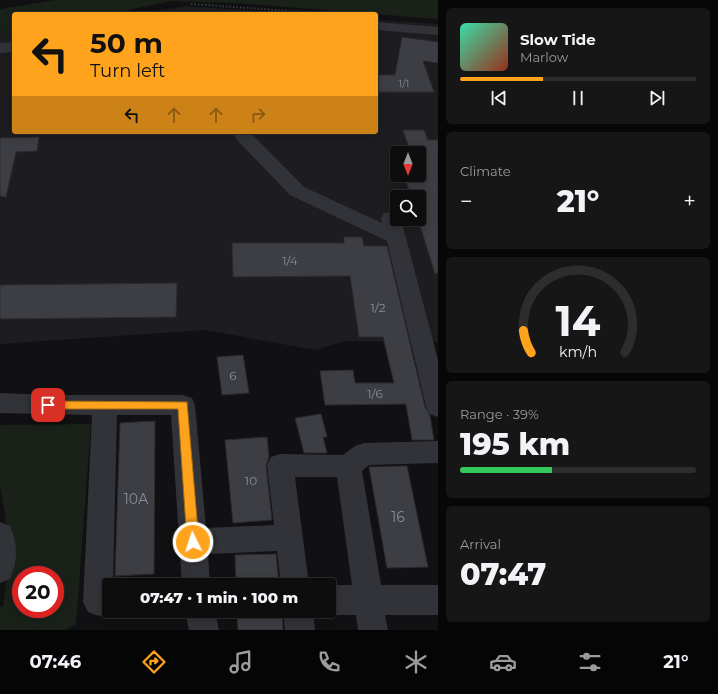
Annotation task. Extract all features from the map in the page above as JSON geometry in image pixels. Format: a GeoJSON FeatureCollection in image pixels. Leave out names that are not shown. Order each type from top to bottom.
{"type":"FeatureCollection","features":[{"type":"Feature","properties":{"kind":"street"},"geometry":{"type":"LineString","coordinates":[[378,26],[438,31]]}},
{"type":"Feature","properties":{"kind":"street"},"geometry":{"type":"LineString","coordinates":[[0,48],[12,46]]}},
{"type":"Feature","properties":{"kind":"street"},"geometry":{"type":"LineString","coordinates":[[242,134],[297,191],[394,227],[438,407]]}},
{"type":"Feature","properties":{"kind":"street"},"geometry":{"type":"LineString","coordinates":[[0,403],[105,406],[183,405],[196,578]]}},
{"type":"Feature","properties":{"kind":"street"},"geometry":{"type":"LineString","coordinates":[[102,602],[98,602],[105,406]]}},
{"type":"Feature","properties":{"kind":"street"},"geometry":{"type":"LineString","coordinates":[[294,578],[280,465],[348,466],[364,454],[438,452]]}},
{"type":"Feature","properties":{"kind":"street"},"geometry":{"type":"LineString","coordinates":[[348,466],[373,630]]}},
{"type":"Feature","properties":{"kind":"street"},"geometry":{"type":"LineString","coordinates":[[0,535],[3,552],[0,569]]}},
{"type":"Feature","properties":{"kind":"street"},"geometry":{"type":"LineString","coordinates":[[193,542],[289,537]]}},
{"type":"Feature","properties":{"kind":"street"},"geometry":{"type":"LineString","coordinates":[[336,600],[438,600]]}},
{"type":"Feature","properties":{"kind":"street"},"geometry":{"type":"LineString","coordinates":[[201,618],[204,630]]}},
{"type":"Feature","properties":{"kind":"street"},"geometry":{"type":"LineString","coordinates":[[299,618],[300,630]]}},
{"type":"Feature","properties":{"kind":"path"},"geometry":{"type":"LineString","coordinates":[[191,4],[303,12]]}},
{"type":"Feature","properties":{"kind":"shaded area"},"geometry":{"type":"Polygon","coordinates":[[[56,0],[438,0],[438,19],[378,14],[378,12],[349,12],[235,3],[171,1],[119,12],[12,12],[12,33],[0,35],[0,9],[56,0]]]}},
{"type":"Feature","properties":{"kind":"shaded area"},"geometry":{"type":"Polygon","coordinates":[[[185,6],[274,12],[149,12],[185,6]]]}},
{"type":"Feature","properties":{"kind":"shaded area"},"geometry":{"type":"Polygon","coordinates":[[[378,20],[438,24],[438,342],[345,341],[315,350],[205,330],[0,344],[0,35],[12,33],[12,134],[378,134],[378,20]]]}},
{"type":"Feature","properties":{"kind":"shaded area"},"geometry":{"type":"Polygon","coordinates":[[[91,424],[76,624],[65,630],[0,630],[0,607],[3,607],[11,549],[0,486],[0,425],[91,424]]]}},
{"type":"Feature","properties":{"kind":"building"},"geometry":{"type":"Polygon","coordinates":[[[402,37],[438,42],[438,63],[423,61],[434,92],[378,92],[378,75],[395,75],[402,37]]]}},
{"type":"Feature","properties":{"kind":"building"},"geometry":{"type":"Polygon","coordinates":[[[403,130],[424,130],[428,140],[438,140],[438,273],[435,274],[420,226],[426,226],[426,190],[409,190],[406,182],[426,182],[426,146],[408,146],[403,130]]]}},
{"type":"Feature","properties":{"kind":"building"},"geometry":{"type":"Polygon","coordinates":[[[39,137],[37,151],[16,152],[6,197],[0,196],[0,138],[39,137]]]}},
{"type":"Feature","properties":{"kind":"building"},"geometry":{"type":"Polygon","coordinates":[[[344,237],[362,237],[364,246],[387,246],[425,407],[430,416],[434,440],[412,440],[406,404],[325,405],[320,371],[353,370],[355,383],[394,383],[383,337],[359,337],[350,276],[233,277],[232,243],[344,243],[344,237]]]}},
{"type":"Feature","properties":{"kind":"building"},"geometry":{"type":"Polygon","coordinates":[[[177,283],[176,317],[0,319],[0,285],[177,283]]]}},
{"type":"Feature","properties":{"kind":"building"},"geometry":{"type":"Polygon","coordinates":[[[243,355],[249,393],[222,395],[217,357],[243,355]]]}},
{"type":"Feature","properties":{"kind":"building"},"geometry":{"type":"Polygon","coordinates":[[[321,414],[327,437],[323,437],[327,453],[304,453],[295,418],[321,414]]]}},
{"type":"Feature","properties":{"kind":"building"},"geometry":{"type":"Polygon","coordinates":[[[155,421],[154,574],[115,576],[120,423],[155,421]]]}},
{"type":"Feature","properties":{"kind":"building"},"geometry":{"type":"Polygon","coordinates":[[[267,437],[269,457],[266,465],[272,520],[233,523],[225,440],[267,437]]]}},
{"type":"Feature","properties":{"kind":"building"},"geometry":{"type":"Polygon","coordinates":[[[407,466],[428,567],[387,568],[369,467],[407,466]]]}},
{"type":"Feature","properties":{"kind":"building"},"geometry":{"type":"Polygon","coordinates":[[[276,554],[278,578],[236,578],[235,555],[276,554]]]}},
{"type":"Feature","properties":{"kind":"building"},"geometry":{"type":"Polygon","coordinates":[[[237,618],[282,618],[283,630],[238,630],[237,618]]]}},
{"type":"Feature","properties":{"kind":"route"},"geometry":{"type":"LineString","coordinates":[[48,405],[183,405],[193,542]]}}]}
